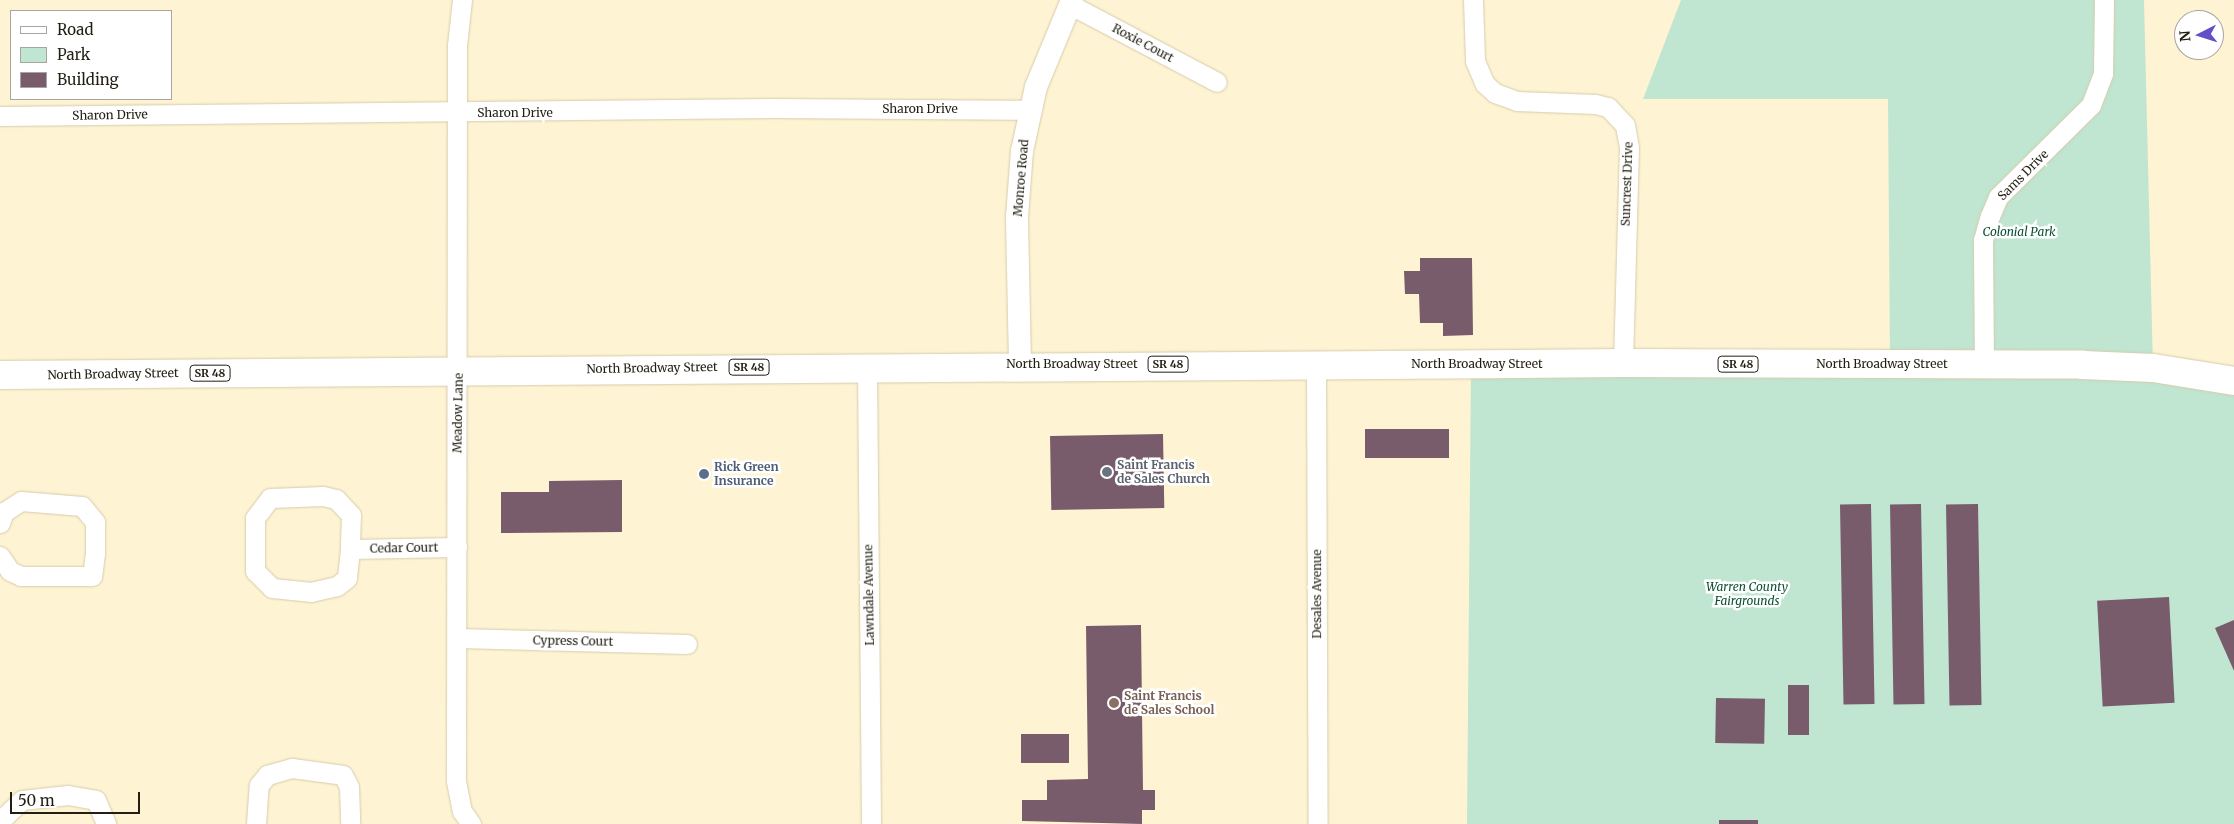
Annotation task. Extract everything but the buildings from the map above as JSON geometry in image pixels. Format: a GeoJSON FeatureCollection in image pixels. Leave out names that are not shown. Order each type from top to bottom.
{"type":"FeatureCollection","features":[{"type":"Feature","properties":{"kind":"main road","name":"North Broadway Street"},"geometry":{"type":"LineString","coordinates":[[0,375],[1020,364],[1623,363],[1984,364],[2153,368],[2234,381]]}},
{"type":"Feature","properties":{"kind":"street","name":"Meadow Lane"},"geometry":{"type":"LineString","coordinates":[[462,0],[457,113],[459,370],[456,781],[462,811],[471,824]]}},
{"type":"Feature","properties":{"kind":"street","name":"Suncrest Drive"},"geometry":{"type":"LineString","coordinates":[[1473,0],[1476,61],[1485,84],[1495,93],[1517,101],[1595,104],[1608,107],[1625,125],[1628,148],[1623,363]]}},
{"type":"Feature","properties":{"kind":"street","name":"Sams Drive"},"geometry":{"type":"LineString","coordinates":[[1984,364],[1983,240],[1990,216],[1998,197],[2080,120],[2097,92],[2105,45],[2104,0]]}},
{"type":"Feature","properties":{"kind":"street","name":"Roxie Court"},"geometry":{"type":"LineString","coordinates":[[1070,2],[1217,82]]}},
{"type":"Feature","properties":{"kind":"street","name":"Monroe Road"},"geometry":{"type":"LineString","coordinates":[[1020,364],[1017,217],[1030,110],[1070,2]]}},
{"type":"Feature","properties":{"kind":"street","name":"Sharon Drive"},"geometry":{"type":"LineString","coordinates":[[0,116],[457,113],[773,108],[1030,110]]}},
{"type":"Feature","properties":{"kind":"street","name":"Desales Avenue"},"geometry":{"type":"LineString","coordinates":[[1316,364],[1318,824]]}},
{"type":"Feature","properties":{"kind":"street","name":"Lawndale Avenue"},"geometry":{"type":"LineString","coordinates":[[867,366],[871,824]]}},
{"type":"Feature","properties":{"kind":"street"},"geometry":{"type":"LineString","coordinates":[[283,494],[336,499],[351,515],[350,549],[347,578],[337,586],[312,592],[272,588],[255,571],[255,518],[270,498],[283,494]]}},
{"type":"Feature","properties":{"kind":"street"},"geometry":{"type":"LineString","coordinates":[[0,523],[4,512],[21,501],[82,506],[95,522],[95,553],[92,576],[21,576],[10,571],[0,556]]}},
{"type":"Feature","properties":{"kind":"street","name":"Cedar Court"},"geometry":{"type":"LineString","coordinates":[[350,549],[457,547]]}},
{"type":"Feature","properties":{"kind":"street","name":"Cypress Court"},"geometry":{"type":"LineString","coordinates":[[458,638],[687,644]]}},
{"type":"Feature","properties":{"kind":"street"},"geometry":{"type":"LineString","coordinates":[[256,824],[260,785],[267,775],[292,768],[343,775],[348,787],[350,824]]}},
{"type":"Feature","properties":{"kind":"street"},"geometry":{"type":"LineString","coordinates":[[0,821],[22,800],[68,795],[96,800],[106,824]]}},
{"type":"Feature","properties":{"kind":"green space","name":"Warren County Fairgrounds"},"geometry":{"type":"Polygon","coordinates":[[[1681,0],[2144,0],[2153,368],[2234,381],[2234,824],[1467,824],[1471,364],[1890,364],[1888,99],[1643,99],[1681,0]]]}},
{"type":"Feature","properties":{"kind":"place","name":"Saint Francis de Sales Church"},"geometry":{"type":"Point","coordinates":[1107,472]}},
{"type":"Feature","properties":{"kind":"place","name":"Rick Green Insurance"},"geometry":{"type":"Point","coordinates":[704,474]}},
{"type":"Feature","properties":{"kind":"place","name":"Saint Francis de Sales School"},"geometry":{"type":"Point","coordinates":[1114,703]}},
{"type":"Feature","properties":{"kind":"park label","name":"Colonial Park"},"geometry":{"type":"Point","coordinates":[2019,232]}}]}
